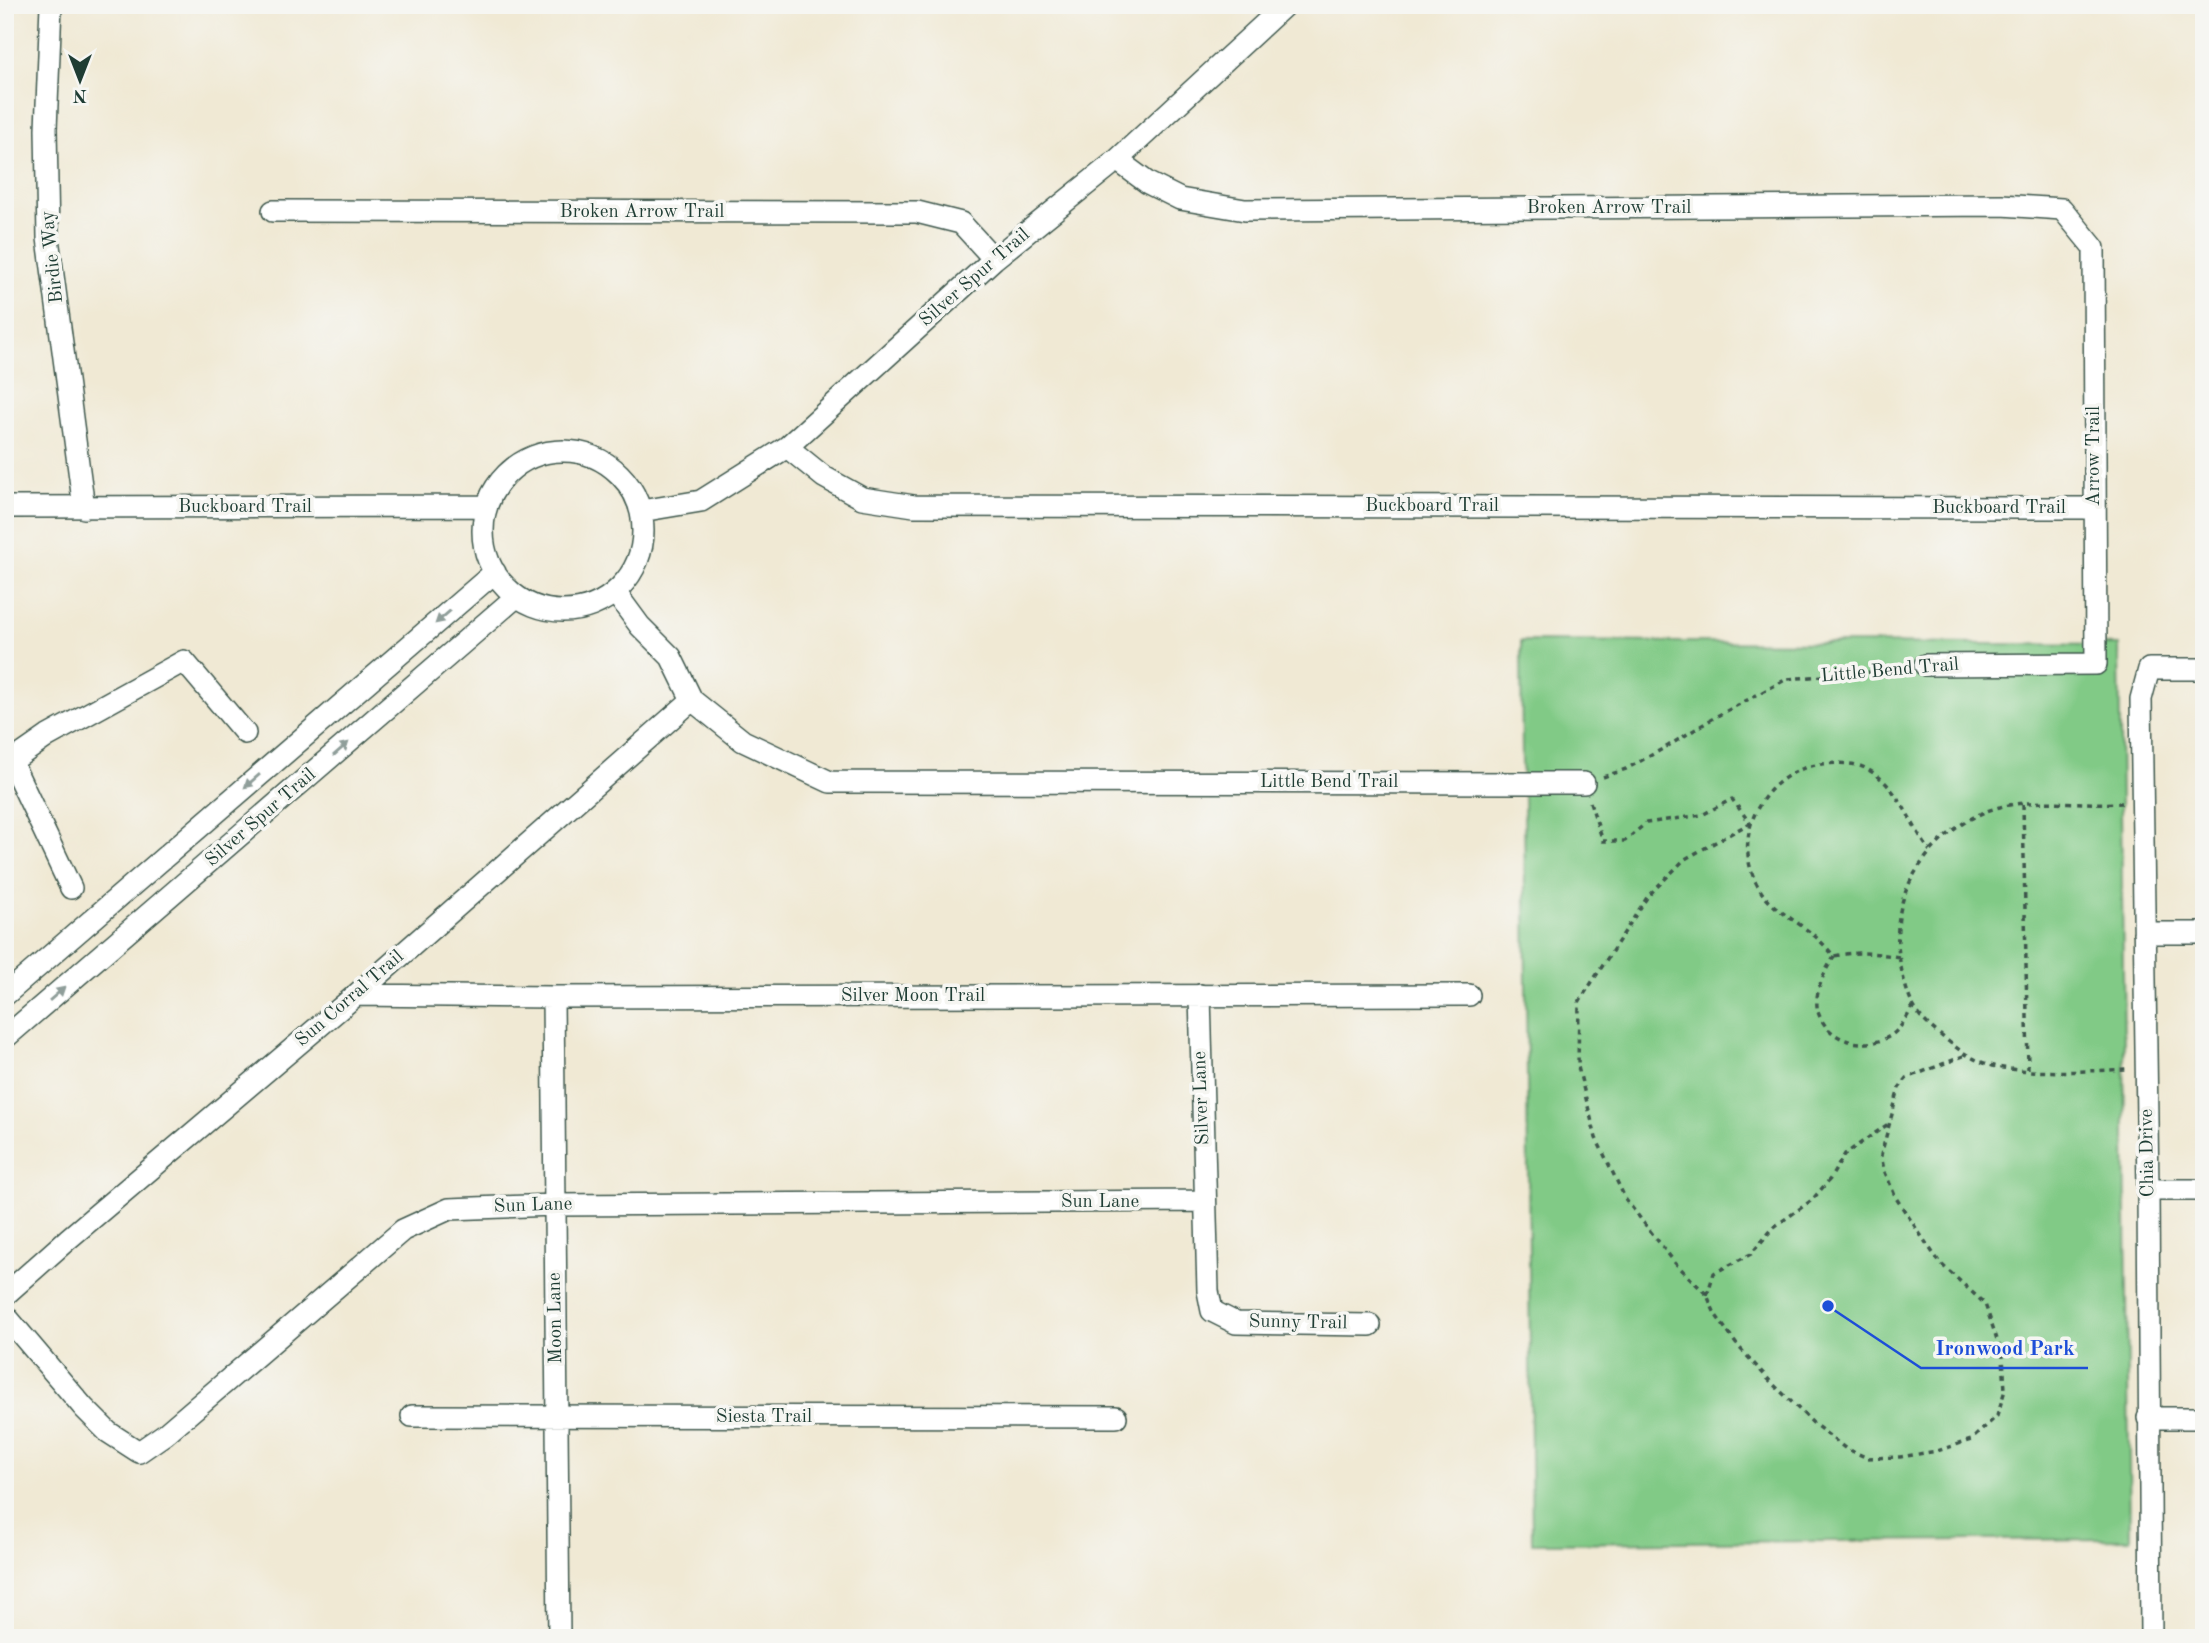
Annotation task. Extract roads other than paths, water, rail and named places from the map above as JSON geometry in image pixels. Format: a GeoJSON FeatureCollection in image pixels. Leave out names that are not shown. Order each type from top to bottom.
{"type":"FeatureCollection","features":[{"type":"Feature","properties":{"kind":"street","name":"Birdie Way"},"geometry":{"type":"LineString","coordinates":[[51,5],[46,129],[48,238],[84,508]]}},
{"type":"Feature","properties":{"kind":"street","name":"Silver Spur Trail"},"geometry":{"type":"LineString","coordinates":[[641,511],[701,500],[787,447],[994,259],[1117,160],[1273,9]]}},
{"type":"Feature","properties":{"kind":"street","name":"Broken Arrow Trail"},"geometry":{"type":"LineString","coordinates":[[1117,160],[1149,183],[1181,199],[1245,210],[2002,205],[2062,209],[2094,248]]}},
{"type":"Feature","properties":{"kind":"street","name":"Broken Arrow Trail"},"geometry":{"type":"LineString","coordinates":[[273,211],[916,212],[961,223],[994,259]]}},
{"type":"Feature","properties":{"kind":"street","name":"Arrow Trail"},"geometry":{"type":"LineString","coordinates":[[2094,248],[2096,664]]}},
{"type":"Feature","properties":{"kind":"street","name":"Buckboard Trail"},"geometry":{"type":"LineString","coordinates":[[787,447],[824,477],[862,498],[914,506],[2094,508]]}},
{"type":"Feature","properties":{"kind":"street"},"geometry":{"type":"LineString","coordinates":[[565,450],[599,458],[626,480],[641,511],[643,541],[634,569],[615,593],[576,610],[534,606],[516,597],[495,572],[483,545],[485,506],[503,476],[531,456],[565,450]]}},
{"type":"Feature","properties":{"kind":"street","name":"Buckboard Trail"},"geometry":{"type":"LineString","coordinates":[[5,507],[485,506]]}},
{"type":"Feature","properties":{"kind":"street","name":"Silver Spur Trail"},"geometry":{"type":"LineString","coordinates":[[5,995],[495,572]]}},
{"type":"Feature","properties":{"kind":"street","name":"Little Bend Trail"},"geometry":{"type":"LineString","coordinates":[[615,593],[640,626],[671,657],[692,700],[743,741],[830,782],[1584,783]]}},
{"type":"Feature","properties":{"kind":"street","name":"Silver Spur Trail"},"geometry":{"type":"LineString","coordinates":[[5,1038],[516,597]]}},
{"type":"Feature","properties":{"kind":"street"},"geometry":{"type":"LineString","coordinates":[[71,888],[8,764],[48,736],[184,661],[245,733]]}},
{"type":"Feature","properties":{"kind":"street","name":"Little Bend Trail"},"geometry":{"type":"LineString","coordinates":[[1925,665],[2096,664]]}},
{"type":"Feature","properties":{"kind":"street","name":"Chia Drive"},"geometry":{"type":"LineString","coordinates":[[2151,1638],[2141,699],[2149,670],[2204,669]]}},
{"type":"Feature","properties":{"kind":"street","name":"Sun Corral Trail"},"geometry":{"type":"LineString","coordinates":[[5,1295],[356,995],[692,700]]}},
{"type":"Feature","properties":{"kind":"street"},"geometry":{"type":"LineString","coordinates":[[109,905],[131,930]]}},
{"type":"Feature","properties":{"kind":"street"},"geometry":{"type":"LineString","coordinates":[[2144,933],[2204,933]]}},
{"type":"Feature","properties":{"kind":"street"},"geometry":{"type":"LineString","coordinates":[[66,943],[87,968]]}},
{"type":"Feature","properties":{"kind":"street","name":"Silver Moon Trail"},"geometry":{"type":"LineString","coordinates":[[356,995],[1469,995]]}},
{"type":"Feature","properties":{"kind":"street","name":"Silver Lane"},"geometry":{"type":"LineString","coordinates":[[1199,995],[1205,1201]]}},
{"type":"Feature","properties":{"kind":"street","name":"Moon Lane"},"geometry":{"type":"LineString","coordinates":[[553,997],[559,1638]]}},
{"type":"Feature","properties":{"kind":"street"},"geometry":{"type":"LineString","coordinates":[[2148,1190],[2204,1190]]}},
{"type":"Feature","properties":{"kind":"street","name":"Sun Lane"},"geometry":{"type":"LineString","coordinates":[[5,1315],[84,1408],[108,1432],[139,1452],[165,1434],[403,1230],[449,1209],[554,1205],[1205,1201]]}},
{"type":"Feature","properties":{"kind":"street","name":"Sunny Trail"},"geometry":{"type":"LineString","coordinates":[[1205,1201],[1208,1291],[1212,1311],[1236,1322],[1370,1325]]}},
{"type":"Feature","properties":{"kind":"street","name":"Siesta Trail"},"geometry":{"type":"LineString","coordinates":[[412,1416],[1116,1418]]}},
{"type":"Feature","properties":{"kind":"street"},"geometry":{"type":"LineString","coordinates":[[2148,1418],[2204,1418]]}},
{"type":"Feature","properties":{"kind":"place","name":"Ironwood Park"},"geometry":{"type":"Point","coordinates":[1828,1306]}}]}
